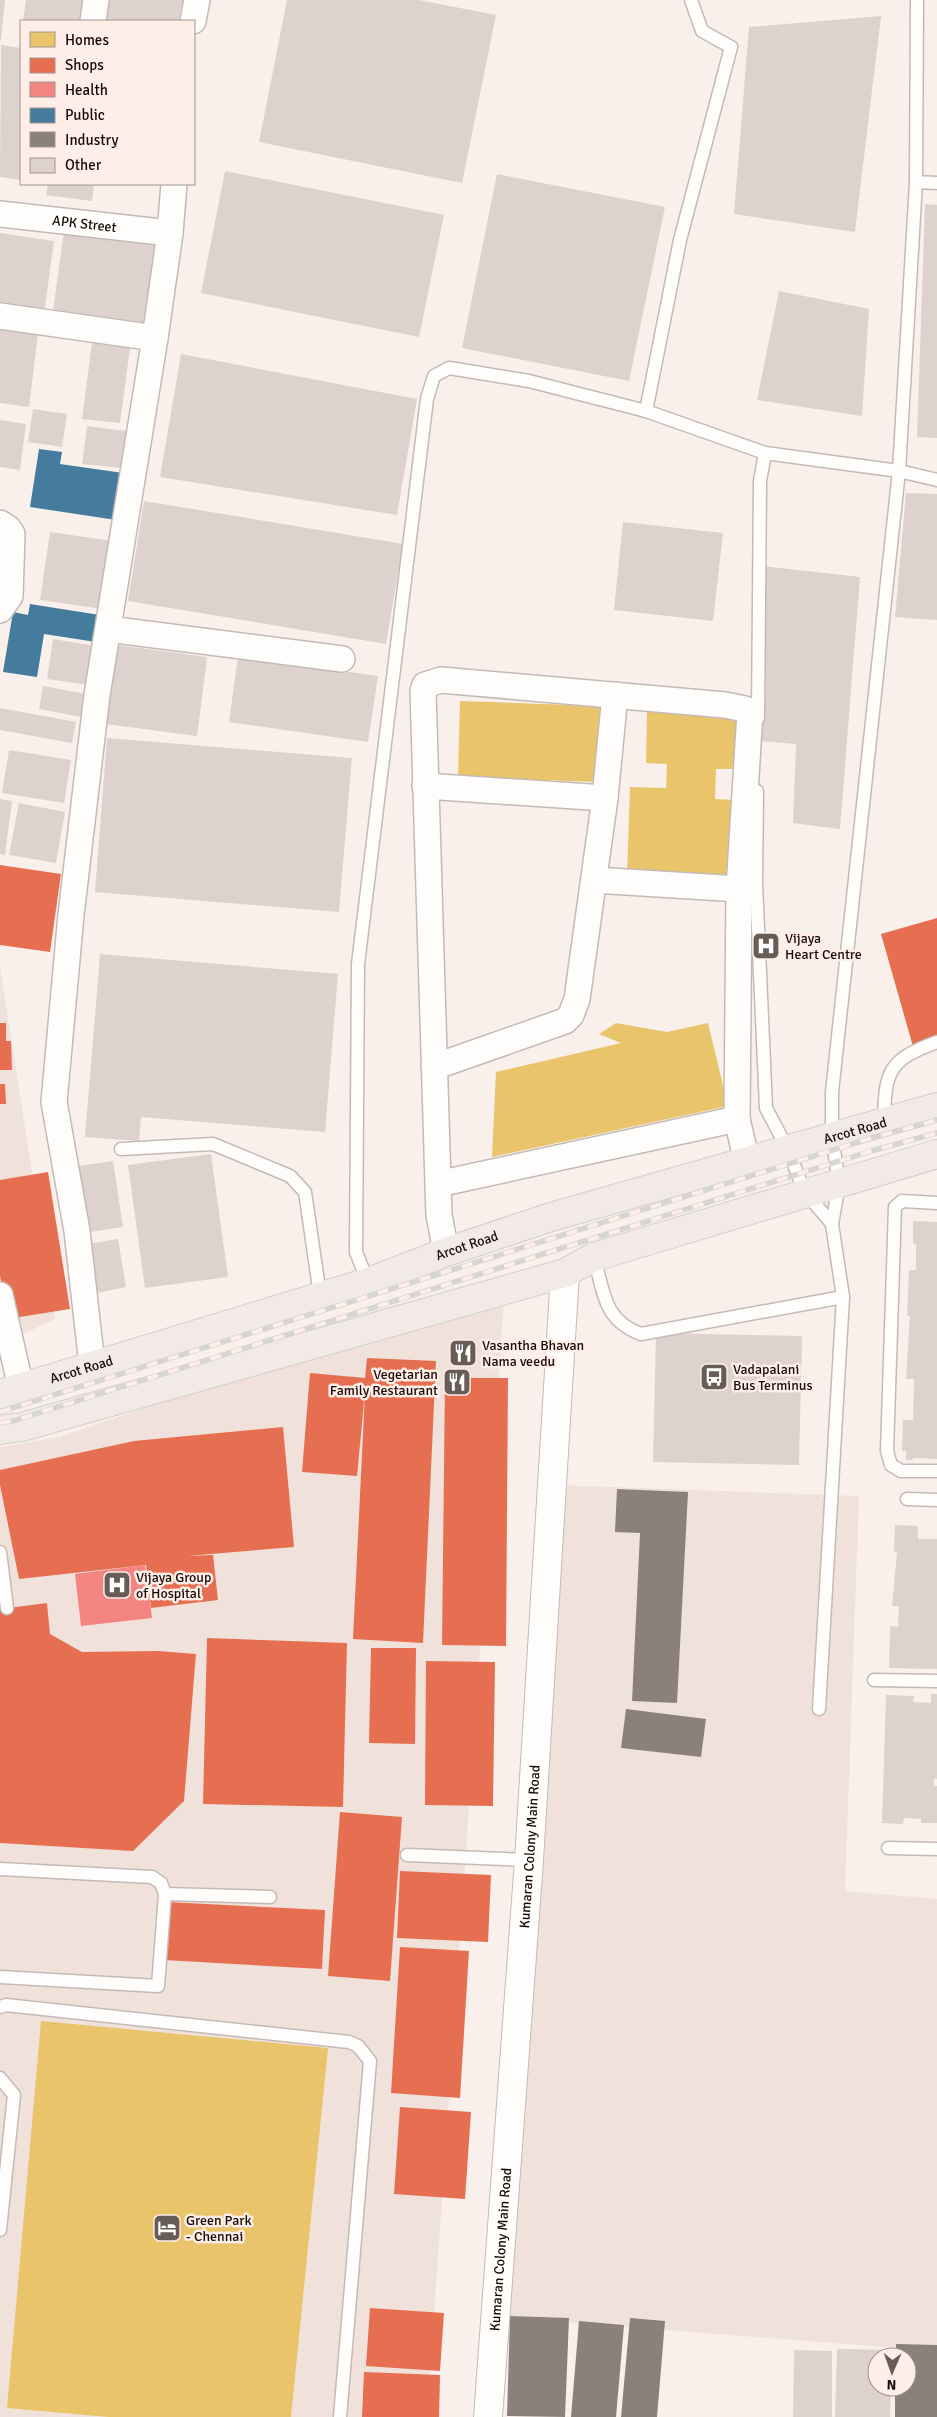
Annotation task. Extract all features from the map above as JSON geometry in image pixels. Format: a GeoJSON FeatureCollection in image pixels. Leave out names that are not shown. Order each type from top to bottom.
{"type":"FeatureCollection","features":[{"type":"Feature","properties":{"kind":"main road","name":"Arcot Road"},"geometry":{"type":"LineString","coordinates":[[10,1391],[320,1295],[368,1282],[446,1252],[551,1217],[747,1162],[787,1148],[937,1107]]}},
{"type":"Feature","properties":{"kind":"main road"},"geometry":{"type":"LineString","coordinates":[[0,1430],[32,1424],[565,1274],[594,1257],[805,1192],[839,1184],[937,1154]]}},
{"type":"Feature","properties":{"kind":"street"},"geometry":{"type":"LineString","coordinates":[[93,20],[96,0]]}},
{"type":"Feature","properties":{"kind":"street"},"geometry":{"type":"LineString","coordinates":[[193,20],[197,0]]}},
{"type":"Feature","properties":{"kind":"street"},"geometry":{"type":"LineString","coordinates":[[92,1365],[77,1231],[54,1102],[70,915],[97,695],[155,338],[170,233],[174,185]]}},
{"type":"Feature","properties":{"kind":"street","name":"APK Street"},"geometry":{"type":"LineString","coordinates":[[0,214],[170,233]]}},
{"type":"Feature","properties":{"kind":"street"},"geometry":{"type":"LineString","coordinates":[[0,316],[155,338]]}},
{"type":"Feature","properties":{"kind":"street"},"geometry":{"type":"LineString","coordinates":[[0,523],[8,528],[12,534],[10,596],[0,610]]}},
{"type":"Feature","properties":{"kind":"street"},"geometry":{"type":"LineString","coordinates":[[108,629],[342,659]]}},
{"type":"Feature","properties":{"kind":"street"},"geometry":{"type":"LineString","coordinates":[[446,1252],[440,1215],[438,1184],[423,691],[425,685],[441,680],[725,705],[745,709],[750,712],[739,889],[737,1119],[747,1162]]}},
{"type":"Feature","properties":{"kind":"street"},"geometry":{"type":"LineString","coordinates":[[434,1067],[565,1021],[571,1014],[577,999],[582,970],[605,798],[616,696]]}},
{"type":"Feature","properties":{"kind":"street"},"geometry":{"type":"LineString","coordinates":[[425,786],[605,798]]}},
{"type":"Feature","properties":{"kind":"street"},"geometry":{"type":"LineString","coordinates":[[594,880],[739,889]]}},
{"type":"Feature","properties":{"kind":"street"},"geometry":{"type":"LineString","coordinates":[[438,1184],[737,1119]]}},
{"type":"Feature","properties":{"kind":"street","name":"Kumaran Colony Main Road"},"geometry":{"type":"LineString","coordinates":[[488,2417],[529,1860],[565,1274]]}},
{"type":"Feature","properties":{"kind":"street"},"geometry":{"type":"LineString","coordinates":[[0,1295],[10,1391]]}},
{"type":"Feature","properties":{"kind":"lane"},"geometry":{"type":"LineString","coordinates":[[646,410],[680,240],[731,46],[702,31],[691,0]]}},
{"type":"Feature","properties":{"kind":"lane"},"geometry":{"type":"LineString","coordinates":[[819,1709],[843,1297],[832,1224],[839,1184],[832,1136],[832,1092],[899,471],[916,182],[917,0]]}},
{"type":"Feature","properties":{"kind":"lane"},"geometry":{"type":"LineString","coordinates":[[916,182],[937,183]]}},
{"type":"Feature","properties":{"kind":"lane"},"geometry":{"type":"LineString","coordinates":[[368,1282],[356,1252],[358,964],[427,399],[434,376],[449,368],[529,381],[646,410],[765,453],[899,471],[937,480]]}},
{"type":"Feature","properties":{"kind":"lane"},"geometry":{"type":"LineString","coordinates":[[765,453],[760,481],[756,883],[766,1108],[787,1148],[805,1192],[832,1224]]}},
{"type":"Feature","properties":{"kind":"lane"},"geometry":{"type":"LineString","coordinates":[[884,1122],[884,1099],[889,1075],[898,1061],[937,1042]]}},
{"type":"Feature","properties":{"kind":"lane"},"geometry":{"type":"LineString","coordinates":[[121,1149],[213,1144],[290,1176],[305,1192],[320,1295]]}},
{"type":"Feature","properties":{"kind":"lane"},"geometry":{"type":"LineString","coordinates":[[937,1203],[902,1201],[895,1207],[887,1451],[891,1465],[901,1471],[937,1471]]}},
{"type":"Feature","properties":{"kind":"lane"},"geometry":{"type":"LineString","coordinates":[[594,1257],[608,1310],[626,1328],[641,1334],[843,1297]]}},
{"type":"Feature","properties":{"kind":"lane"},"geometry":{"type":"LineString","coordinates":[[907,1499],[937,1500]]}},
{"type":"Feature","properties":{"kind":"lane"},"geometry":{"type":"LineString","coordinates":[[0,1552],[7,1608]]}},
{"type":"Feature","properties":{"kind":"lane"},"geometry":{"type":"LineString","coordinates":[[874,1680],[937,1681]]}},
{"type":"Feature","properties":{"kind":"lane"},"geometry":{"type":"LineString","coordinates":[[888,1848],[937,1849]]}},
{"type":"Feature","properties":{"kind":"lane"},"geometry":{"type":"LineString","coordinates":[[407,1855],[529,1860]]}},
{"type":"Feature","properties":{"kind":"lane"},"geometry":{"type":"LineString","coordinates":[[0,1870],[152,1877],[161,1883],[165,1894],[158,1986],[0,1977]]}},
{"type":"Feature","properties":{"kind":"lane"},"geometry":{"type":"LineString","coordinates":[[165,1894],[270,1897]]}},
{"type":"Feature","properties":{"kind":"lane"},"geometry":{"type":"LineString","coordinates":[[0,2007],[6,2005],[349,2042],[364,2052],[370,2061],[340,2417]]}},
{"type":"Feature","properties":{"kind":"lane"},"geometry":{"type":"LineString","coordinates":[[0,2078],[14,2095],[0,2230]]}},
{"type":"Feature","properties":{"kind":"shaded area"},"geometry":{"type":"Polygon","coordinates":[[[0,967],[55,1319],[0,1345],[0,967]]]}},
{"type":"Feature","properties":{"kind":"shaded area"},"geometry":{"type":"Polygon","coordinates":[[[505,1286],[427,2417],[0,2417],[0,1447],[59,1437],[505,1286]]]}},
{"type":"Feature","properties":{"kind":"shaded area"},"geometry":{"type":"Polygon","coordinates":[[[556,1485],[859,1496],[845,1891],[937,1899],[937,2351],[917,2349],[917,2347],[885,2347],[497,2317],[556,1485]]]}},
{"type":"Feature","properties":{"kind":"building: Homes"},"geometry":{"type":"Polygon","coordinates":[[[460,701],[600,706],[598,782],[458,777],[460,701]]]}},
{"type":"Feature","properties":{"kind":"building: Homes"},"geometry":{"type":"Polygon","coordinates":[[[647,711],[738,714],[736,769],[716,769],[715,799],[735,800],[732,880],[627,876],[630,787],[666,788],[667,764],[646,763],[647,711]]]}},
{"type":"Feature","properties":{"kind":"building: Homes"},"geometry":{"type":"Polygon","coordinates":[[[616,1023],[667,1032],[708,1023],[728,1106],[492,1157],[496,1072],[621,1043],[599,1034],[616,1023]]]}},
{"type":"Feature","properties":{"kind":"building: Homes","name":"Green Park - Chennai"},"geometry":{"type":"Polygon","coordinates":[[[41,2021],[328,2048],[291,2417],[109,2417],[7,2408],[41,2021]]]}},
{"type":"Feature","properties":{"kind":"building: Shops"},"geometry":{"type":"Polygon","coordinates":[[[0,865],[61,874],[50,952],[0,945],[0,865]]]}},
{"type":"Feature","properties":{"kind":"building: Shops"},"geometry":{"type":"Polygon","coordinates":[[[937,918],[937,1044],[914,1050],[881,934],[937,918]]]}},
{"type":"Feature","properties":{"kind":"building: Shops"},"geometry":{"type":"Polygon","coordinates":[[[0,1023],[6,1023],[6,1041],[11,1041],[12,1070],[0,1070],[0,1023]]]}},
{"type":"Feature","properties":{"kind":"building: Shops"},"geometry":{"type":"Polygon","coordinates":[[[0,1084],[5,1084],[6,1104],[0,1104],[0,1084]]]}},
{"type":"Feature","properties":{"kind":"building: Shops"},"geometry":{"type":"Polygon","coordinates":[[[48,1172],[70,1309],[7,1319],[0,1275],[0,1180],[48,1172]]]}},
{"type":"Feature","properties":{"kind":"building: Shops"},"geometry":{"type":"Polygon","coordinates":[[[367,1358],[436,1361],[423,1643],[353,1639],[365,1392],[357,1476],[302,1472],[310,1373],[365,1378],[367,1358]]]}},
{"type":"Feature","properties":{"kind":"building: Shops"},"geometry":{"type":"Polygon","coordinates":[[[445,1378],[508,1378],[506,1646],[442,1645],[445,1378]]]}},
{"type":"Feature","properties":{"kind":"building: Shops"},"geometry":{"type":"Polygon","coordinates":[[[283,1427],[294,1547],[187,1556],[213,1555],[218,1600],[151,1608],[146,1565],[19,1579],[0,1485],[0,1470],[134,1441],[283,1427]]]}},
{"type":"Feature","properties":{"kind":"building: Shops"},"geometry":{"type":"Polygon","coordinates":[[[47,1603],[50,1634],[82,1652],[158,1651],[196,1654],[184,1801],[133,1851],[0,1843],[0,1609],[47,1603]]]}},
{"type":"Feature","properties":{"kind":"building: Shops"},"geometry":{"type":"Polygon","coordinates":[[[207,1638],[347,1643],[343,1807],[203,1804],[207,1638]]]}},
{"type":"Feature","properties":{"kind":"building: Shops"},"geometry":{"type":"Polygon","coordinates":[[[371,1648],[416,1648],[415,1744],[369,1743],[371,1648]]]}},
{"type":"Feature","properties":{"kind":"building: Shops"},"geometry":{"type":"Polygon","coordinates":[[[426,1661],[495,1662],[493,1806],[425,1805],[426,1661]]]}},
{"type":"Feature","properties":{"kind":"building: Shops"},"geometry":{"type":"Polygon","coordinates":[[[340,1812],[402,1817],[390,1981],[328,1976],[340,1812]]]}},
{"type":"Feature","properties":{"kind":"building: Shops"},"geometry":{"type":"Polygon","coordinates":[[[400,1871],[491,1875],[488,1942],[397,1938],[400,1871]]]}},
{"type":"Feature","properties":{"kind":"building: Shops"},"geometry":{"type":"Polygon","coordinates":[[[167,1902],[325,1910],[322,1969],[164,1960],[167,1902]]]}},
{"type":"Feature","properties":{"kind":"building: Shops"},"geometry":{"type":"Polygon","coordinates":[[[400,1947],[469,1951],[460,2098],[391,2093],[400,1947]]]}},
{"type":"Feature","properties":{"kind":"building: Shops"},"geometry":{"type":"Polygon","coordinates":[[[400,2107],[471,2112],[465,2199],[394,2194],[400,2107]]]}},
{"type":"Feature","properties":{"kind":"building: Shops"},"geometry":{"type":"Polygon","coordinates":[[[370,2308],[444,2313],[440,2371],[366,2366],[370,2308]]]}},
{"type":"Feature","properties":{"kind":"building: Shops"},"geometry":{"type":"Polygon","coordinates":[[[364,2372],[440,2375],[439,2417],[362,2417],[364,2372]]]}},
{"type":"Feature","properties":{"kind":"building: Health"},"geometry":{"type":"Polygon","coordinates":[[[145,1565],[152,1618],[81,1626],[75,1574],[145,1565]]]}},
{"type":"Feature","properties":{"kind":"building: Public"},"geometry":{"type":"Polygon","coordinates":[[[39,449],[62,452],[60,464],[123,473],[116,520],[30,507],[39,449]]]}},
{"type":"Feature","properties":{"kind":"building: Public"},"geometry":{"type":"Polygon","coordinates":[[[30,604],[100,615],[96,642],[44,634],[37,677],[3,672],[13,612],[28,615],[30,604]]]}},
{"type":"Feature","properties":{"kind":"building: Industry"},"geometry":{"type":"Polygon","coordinates":[[[617,1489],[688,1492],[677,1703],[632,1701],[640,1533],[615,1532],[617,1489]]]}},
{"type":"Feature","properties":{"kind":"building: Industry"},"geometry":{"type":"Polygon","coordinates":[[[626,1709],[706,1719],[701,1757],[621,1748],[626,1709]]]}},
{"type":"Feature","properties":{"kind":"building: Industry"},"geometry":{"type":"Polygon","coordinates":[[[510,2316],[569,2318],[565,2417],[507,2416],[510,2316]]]}},
{"type":"Feature","properties":{"kind":"building: Industry"},"geometry":{"type":"Polygon","coordinates":[[[630,2318],[665,2321],[657,2417],[621,2417],[630,2318]]]}},
{"type":"Feature","properties":{"kind":"building: Industry"},"geometry":{"type":"Polygon","coordinates":[[[579,2321],[624,2325],[616,2417],[571,2417],[579,2321]]]}},
{"type":"Feature","properties":{"kind":"building: Industry"},"geometry":{"type":"Polygon","coordinates":[[[896,2344],[937,2345],[937,2417],[895,2417],[895,2397],[917,2397],[917,2347],[896,2347],[896,2344]]]}},
{"type":"Feature","properties":{"kind":"building: Other"},"geometry":{"type":"Polygon","coordinates":[[[0,0],[5,0],[1,40],[0,40],[0,0]]]}},
{"type":"Feature","properties":{"kind":"building: Other"},"geometry":{"type":"Polygon","coordinates":[[[26,0],[83,0],[80,20],[23,20],[26,0]]]}},
{"type":"Feature","properties":{"kind":"building: Other"},"geometry":{"type":"Polygon","coordinates":[[[106,0],[183,0],[178,20],[101,20],[106,0]]]}},
{"type":"Feature","properties":{"kind":"building: Other"},"geometry":{"type":"Polygon","coordinates":[[[287,0],[419,0],[496,15],[462,183],[259,142],[287,0]]]}},
{"type":"Feature","properties":{"kind":"building: Other"},"geometry":{"type":"Polygon","coordinates":[[[881,16],[855,232],[734,214],[749,27],[881,16]]]}},
{"type":"Feature","properties":{"kind":"building: Other"},"geometry":{"type":"Polygon","coordinates":[[[1,45],[20,48],[20,180],[0,177],[1,45]]]}},
{"type":"Feature","properties":{"kind":"building: Other"},"geometry":{"type":"Polygon","coordinates":[[[225,171],[444,215],[419,337],[201,293],[225,171]]]}},
{"type":"Feature","properties":{"kind":"building: Other"},"geometry":{"type":"Polygon","coordinates":[[[497,174],[665,207],[629,381],[462,348],[497,174]]]}},
{"type":"Feature","properties":{"kind":"building: Other"},"geometry":{"type":"Polygon","coordinates":[[[48,185],[94,185],[92,201],[46,195],[48,185]]]}},
{"type":"Feature","properties":{"kind":"building: Other"},"geometry":{"type":"Polygon","coordinates":[[[925,204],[937,205],[937,438],[917,437],[925,204]]]}},
{"type":"Feature","properties":{"kind":"building: Other"},"geometry":{"type":"Polygon","coordinates":[[[64,231],[155,244],[143,330],[52,318],[64,231]]]}},
{"type":"Feature","properties":{"kind":"building: Other"},"geometry":{"type":"Polygon","coordinates":[[[0,233],[54,241],[44,314],[0,308],[0,233]]]}},
{"type":"Feature","properties":{"kind":"building: Other"},"geometry":{"type":"Polygon","coordinates":[[[779,291],[869,309],[862,416],[757,400],[779,291]]]}},
{"type":"Feature","properties":{"kind":"building: Other"},"geometry":{"type":"Polygon","coordinates":[[[0,321],[39,326],[29,407],[0,403],[0,321]]]}},
{"type":"Feature","properties":{"kind":"building: Other"},"geometry":{"type":"Polygon","coordinates":[[[92,343],[130,348],[120,423],[82,419],[92,343]]]}},
{"type":"Feature","properties":{"kind":"building: Other"},"geometry":{"type":"Polygon","coordinates":[[[181,354],[417,399],[397,515],[160,477],[181,354]]]}},
{"type":"Feature","properties":{"kind":"building: Other"},"geometry":{"type":"Polygon","coordinates":[[[33,409],[67,414],[62,447],[28,442],[33,409]]]}},
{"type":"Feature","properties":{"kind":"building: Other"},"geometry":{"type":"Polygon","coordinates":[[[0,420],[26,424],[20,470],[0,467],[0,420]]]}},
{"type":"Feature","properties":{"kind":"building: Other"},"geometry":{"type":"Polygon","coordinates":[[[87,426],[126,431],[122,468],[82,464],[87,426]]]}},
{"type":"Feature","properties":{"kind":"building: Other"},"geometry":{"type":"Polygon","coordinates":[[[906,493],[937,494],[937,620],[895,617],[906,493]]]}},
{"type":"Feature","properties":{"kind":"building: Other"},"geometry":{"type":"Polygon","coordinates":[[[144,501],[403,544],[386,644],[128,601],[144,501]]]}},
{"type":"Feature","properties":{"kind":"building: Other"},"geometry":{"type":"Polygon","coordinates":[[[623,522],[723,533],[713,621],[614,610],[623,522]]]}},
{"type":"Feature","properties":{"kind":"building: Other"},"geometry":{"type":"Polygon","coordinates":[[[50,532],[113,541],[103,609],[40,600],[50,532]]]}},
{"type":"Feature","properties":{"kind":"building: Other"},"geometry":{"type":"Polygon","coordinates":[[[761,566],[860,577],[840,829],[793,823],[796,744],[759,741],[761,566]]]}},
{"type":"Feature","properties":{"kind":"building: Other"},"geometry":{"type":"Polygon","coordinates":[[[53,639],[96,646],[90,685],[47,679],[53,639]]]}},
{"type":"Feature","properties":{"kind":"building: Other"},"geometry":{"type":"Polygon","coordinates":[[[117,645],[207,657],[197,736],[106,724],[117,645]]]}},
{"type":"Feature","properties":{"kind":"building: Other"},"geometry":{"type":"Polygon","coordinates":[[[238,656],[378,676],[368,742],[229,722],[238,656]]]}},
{"type":"Feature","properties":{"kind":"building: Other"},"geometry":{"type":"Polygon","coordinates":[[[43,686],[86,694],[82,717],[39,709],[43,686]]]}},
{"type":"Feature","properties":{"kind":"building: Other"},"geometry":{"type":"Polygon","coordinates":[[[0,708],[76,722],[72,743],[0,730],[0,708]]]}},
{"type":"Feature","properties":{"kind":"building: Other"},"geometry":{"type":"Polygon","coordinates":[[[107,738],[352,758],[339,912],[95,892],[107,738]]]}},
{"type":"Feature","properties":{"kind":"building: Other"},"geometry":{"type":"Polygon","coordinates":[[[9,750],[71,760],[64,803],[2,793],[9,750]]]}},
{"type":"Feature","properties":{"kind":"building: Other"},"geometry":{"type":"Polygon","coordinates":[[[0,799],[12,801],[5,855],[0,854],[0,799]]]}},
{"type":"Feature","properties":{"kind":"building: Other"},"geometry":{"type":"Polygon","coordinates":[[[19,803],[65,812],[56,863],[9,855],[19,803]]]}},
{"type":"Feature","properties":{"kind":"building: Other"},"geometry":{"type":"Polygon","coordinates":[[[100,954],[338,974],[325,1132],[141,1117],[139,1141],[85,1137],[100,954]]]}},
{"type":"Feature","properties":{"kind":"building: Other"},"geometry":{"type":"Polygon","coordinates":[[[211,1154],[228,1277],[145,1288],[128,1165],[211,1154]]]}},
{"type":"Feature","properties":{"kind":"building: Other"},"geometry":{"type":"Polygon","coordinates":[[[113,1161],[123,1227],[90,1232],[79,1166],[113,1161]]]}},
{"type":"Feature","properties":{"kind":"building: Other"},"geometry":{"type":"Polygon","coordinates":[[[913,1221],[937,1222],[937,1459],[913,1458],[913,1460],[906,1460],[906,1451],[902,1451],[903,1420],[913,1420],[914,1379],[906,1379],[910,1316],[907,1316],[909,1270],[916,1270],[916,1244],[913,1244],[913,1221]]]}},
{"type":"Feature","properties":{"kind":"building: Other"},"geometry":{"type":"Polygon","coordinates":[[[118,1239],[126,1287],[96,1293],[88,1244],[118,1239]]]}},
{"type":"Feature","properties":{"kind":"building: Other"},"geometry":{"type":"Polygon","coordinates":[[[656,1333],[802,1336],[799,1465],[653,1462],[656,1333]]]}},
{"type":"Feature","properties":{"kind":"building: Other"},"geometry":{"type":"Polygon","coordinates":[[[895,1525],[918,1526],[918,1539],[937,1539],[937,1669],[889,1668],[890,1626],[898,1627],[899,1606],[892,1606],[897,1552],[894,1552],[895,1525]]]}},
{"type":"Feature","properties":{"kind":"building: Other"},"geometry":{"type":"Polygon","coordinates":[[[931,1694],[937,1694],[937,1779],[934,1779],[934,1786],[937,1786],[937,1823],[921,1823],[921,1819],[904,1818],[903,1824],[882,1823],[886,1695],[914,1696],[913,1702],[931,1703],[931,1694]]]}},
{"type":"Feature","properties":{"kind":"building: Other"},"geometry":{"type":"Polygon","coordinates":[[[837,2349],[867,2350],[867,2397],[891,2397],[890,2417],[835,2417],[837,2349]]]}},
{"type":"Feature","properties":{"kind":"building: Other"},"geometry":{"type":"Polygon","coordinates":[[[794,2350],[832,2351],[832,2417],[793,2417],[794,2350]]]}},
{"type":"Feature","properties":{"kind":"railway"},"geometry":{"type":"LineString","coordinates":[[0,1412],[868,1139],[937,1120]]}},
{"type":"Feature","properties":{"kind":"railway"},"geometry":{"type":"LineString","coordinates":[[0,1423],[13,1421],[871,1151],[937,1133]]}},
{"type":"Feature","properties":{"kind":"place","name":"Vijaya Heart Centre"},"geometry":{"type":"Point","coordinates":[766,946]}},
{"type":"Feature","properties":{"kind":"place","name":"Vasantha Bhavan Nama veedu"},"geometry":{"type":"Point","coordinates":[463,1353]}},
{"type":"Feature","properties":{"kind":"place","name":"Vadapalani Bus Terminus"},"geometry":{"type":"Point","coordinates":[714,1377]}},
{"type":"Feature","properties":{"kind":"place","name":"Vegetarian Family Restaurant"},"geometry":{"type":"Point","coordinates":[457,1382]}},
{"type":"Feature","properties":{"kind":"place","name":"Vijaya Group of Hospital"},"geometry":{"type":"Point","coordinates":[117,1585]}},
{"type":"Feature","properties":{"kind":"place","name":"Green Park - Chennai"},"geometry":{"type":"Point","coordinates":[167,2228]}}]}
